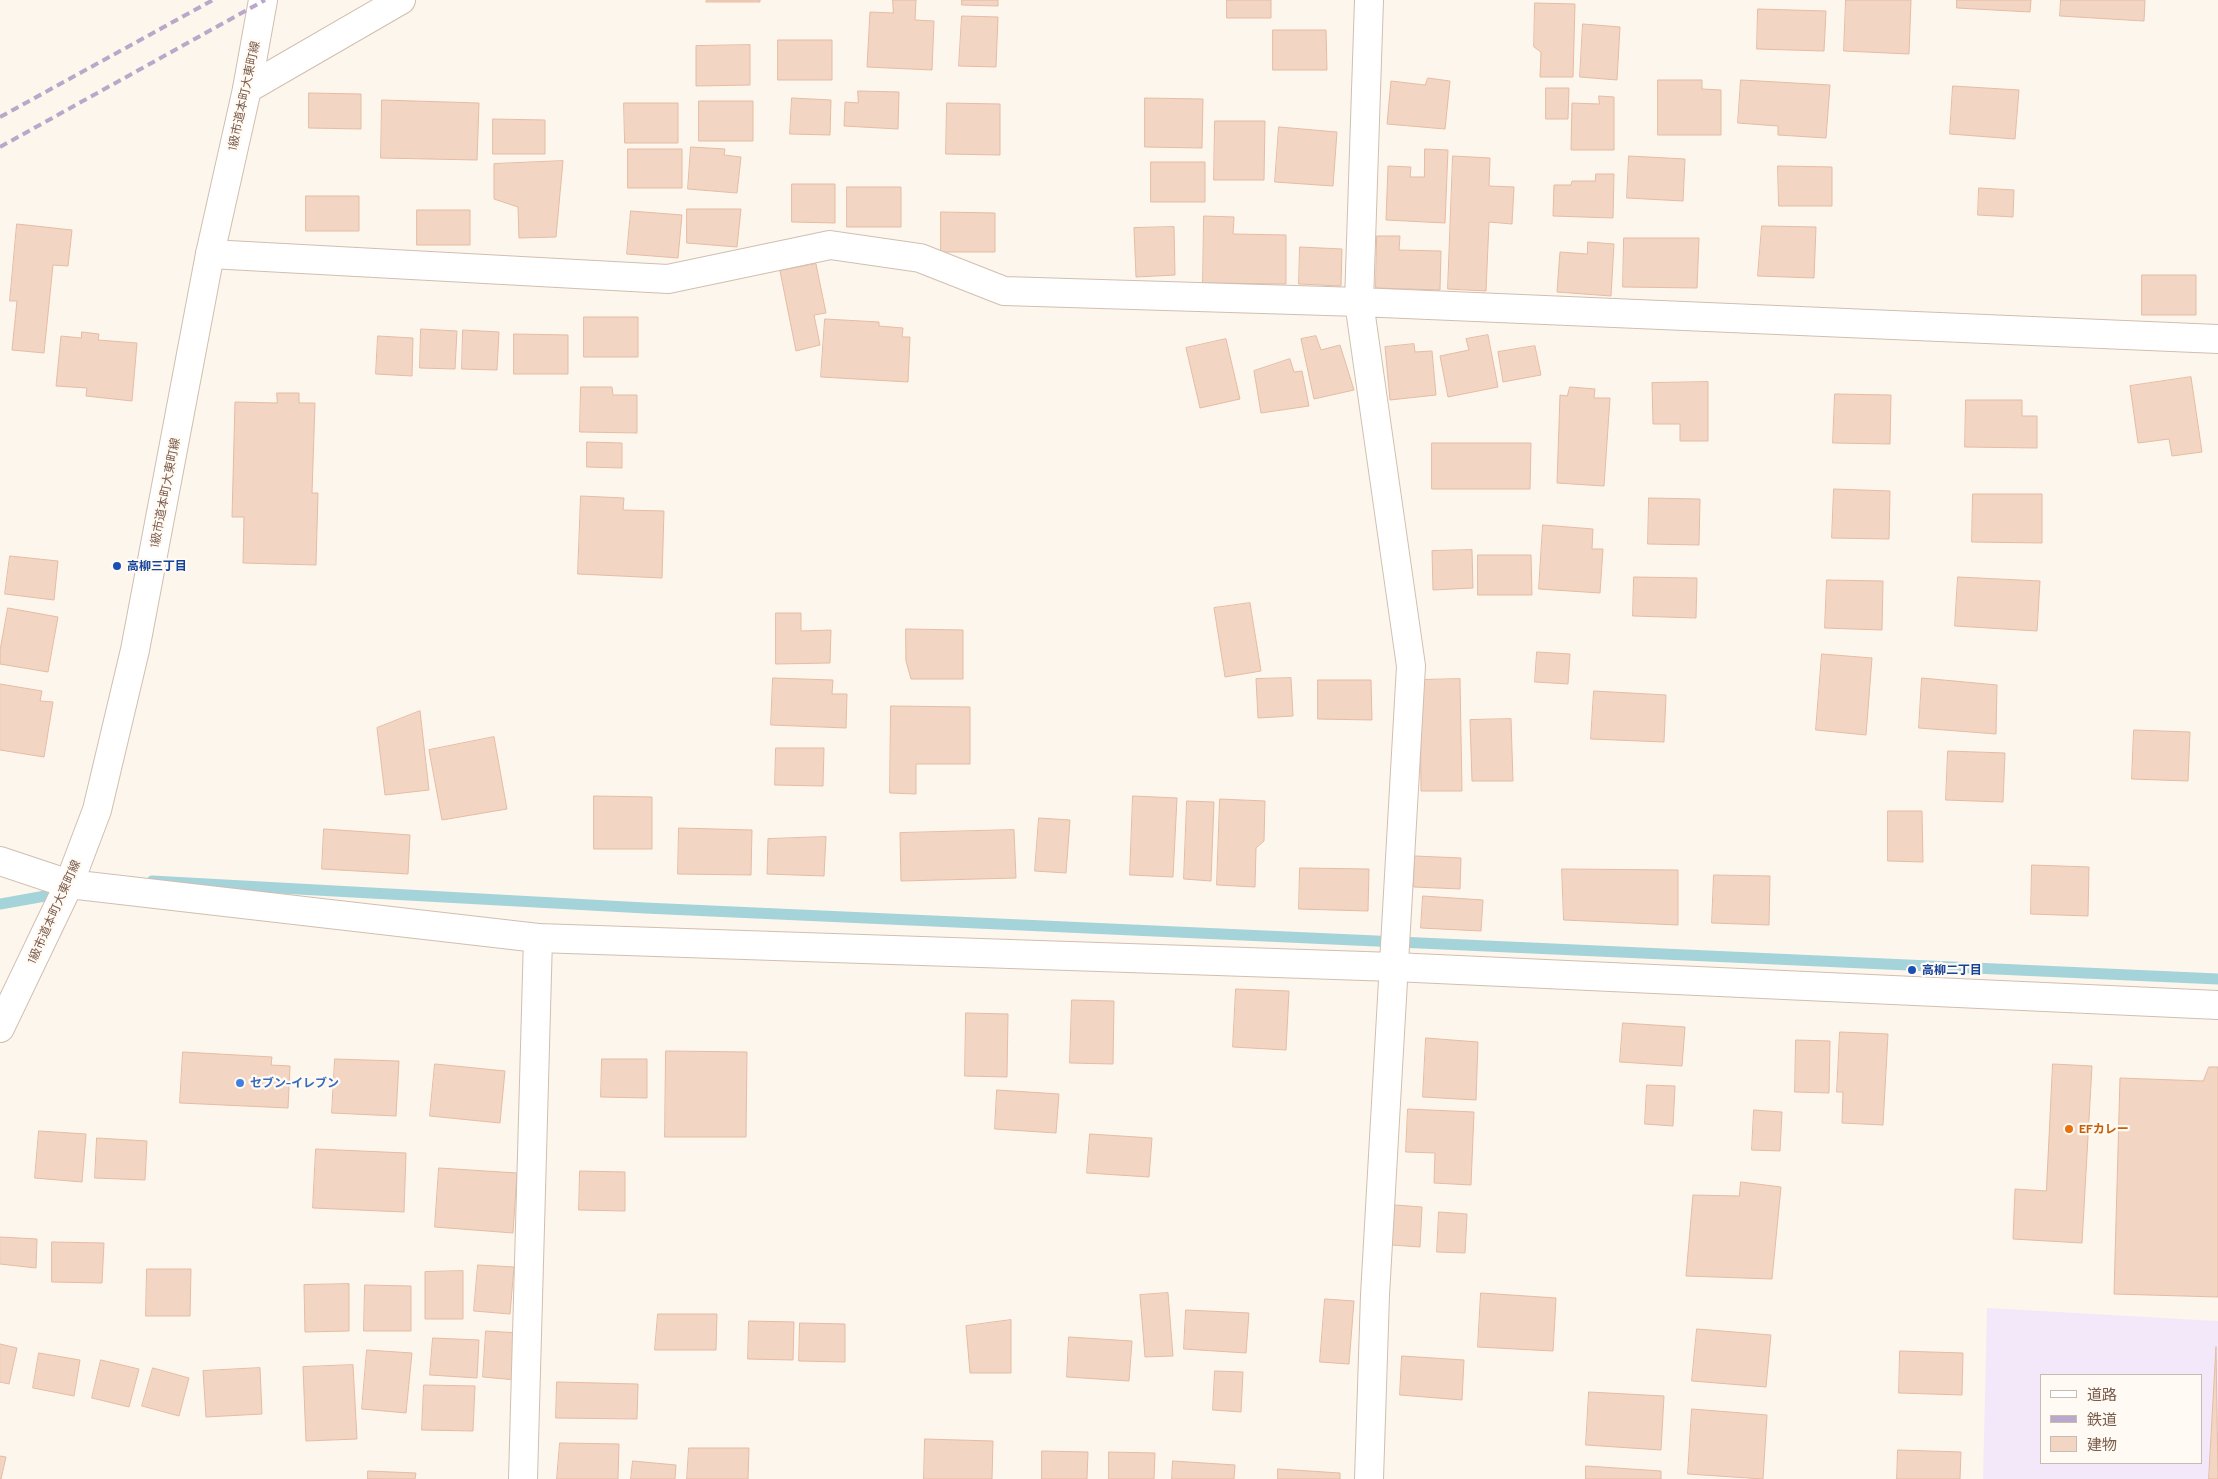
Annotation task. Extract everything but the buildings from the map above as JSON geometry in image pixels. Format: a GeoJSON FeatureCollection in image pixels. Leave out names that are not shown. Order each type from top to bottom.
{"type":"FeatureCollection","features":[{"type":"Feature","properties":{"kind":"street","name":"1級市道本町大東町線"},"geometry":{"type":"LineString","coordinates":[[0,1028],[69,884],[97,810],[136,650],[210,254],[247,89],[263,0]]}},
{"type":"Feature","properties":{"kind":"street"},"geometry":{"type":"LineString","coordinates":[[247,89],[401,0]]}},
{"type":"Feature","properties":{"kind":"street"},"geometry":{"type":"LineString","coordinates":[[1368,1479],[1375,1295],[1411,666],[1359,302],[1369,0]]}},
{"type":"Feature","properties":{"kind":"street"},"geometry":{"type":"LineString","coordinates":[[210,254],[668,279],[830,244],[920,258],[1004,291],[1359,302],[2218,339]]}},
{"type":"Feature","properties":{"kind":"street"},"geometry":{"type":"LineString","coordinates":[[0,861],[69,884],[538,938],[1394,967],[2218,1005]]}},
{"type":"Feature","properties":{"kind":"street"},"geometry":{"type":"LineString","coordinates":[[523,1479],[538,938]]}},
{"type":"Feature","properties":{"kind":"shaded area"},"geometry":{"type":"Polygon","coordinates":[[[1987,1308],[2218,1321],[2218,1479],[1983,1479],[1987,1308]]]}},
{"type":"Feature","properties":{"kind":"waterway"},"geometry":{"type":"LineString","coordinates":[[152,881],[645,908],[2218,979]]}},
{"type":"Feature","properties":{"kind":"waterway"},"geometry":{"type":"LineString","coordinates":[[0,904],[62,893]]}},
{"type":"Feature","properties":{"kind":"railway"},"geometry":{"type":"LineString","coordinates":[[0,117],[213,0]]}},
{"type":"Feature","properties":{"kind":"railway"},"geometry":{"type":"LineString","coordinates":[[0,147],[265,0]]}},
{"type":"Feature","properties":{"kind":"place","name":"高柳三丁目"},"geometry":{"type":"Point","coordinates":[117,566]}},
{"type":"Feature","properties":{"kind":"place","name":"高柳二丁目"},"geometry":{"type":"Point","coordinates":[1912,970]}},
{"type":"Feature","properties":{"kind":"place","name":"セブン-イレブン"},"geometry":{"type":"Point","coordinates":[240,1083]}},
{"type":"Feature","properties":{"kind":"place","name":"EFカレー"},"geometry":{"type":"Point","coordinates":[2069,1129]}}]}
